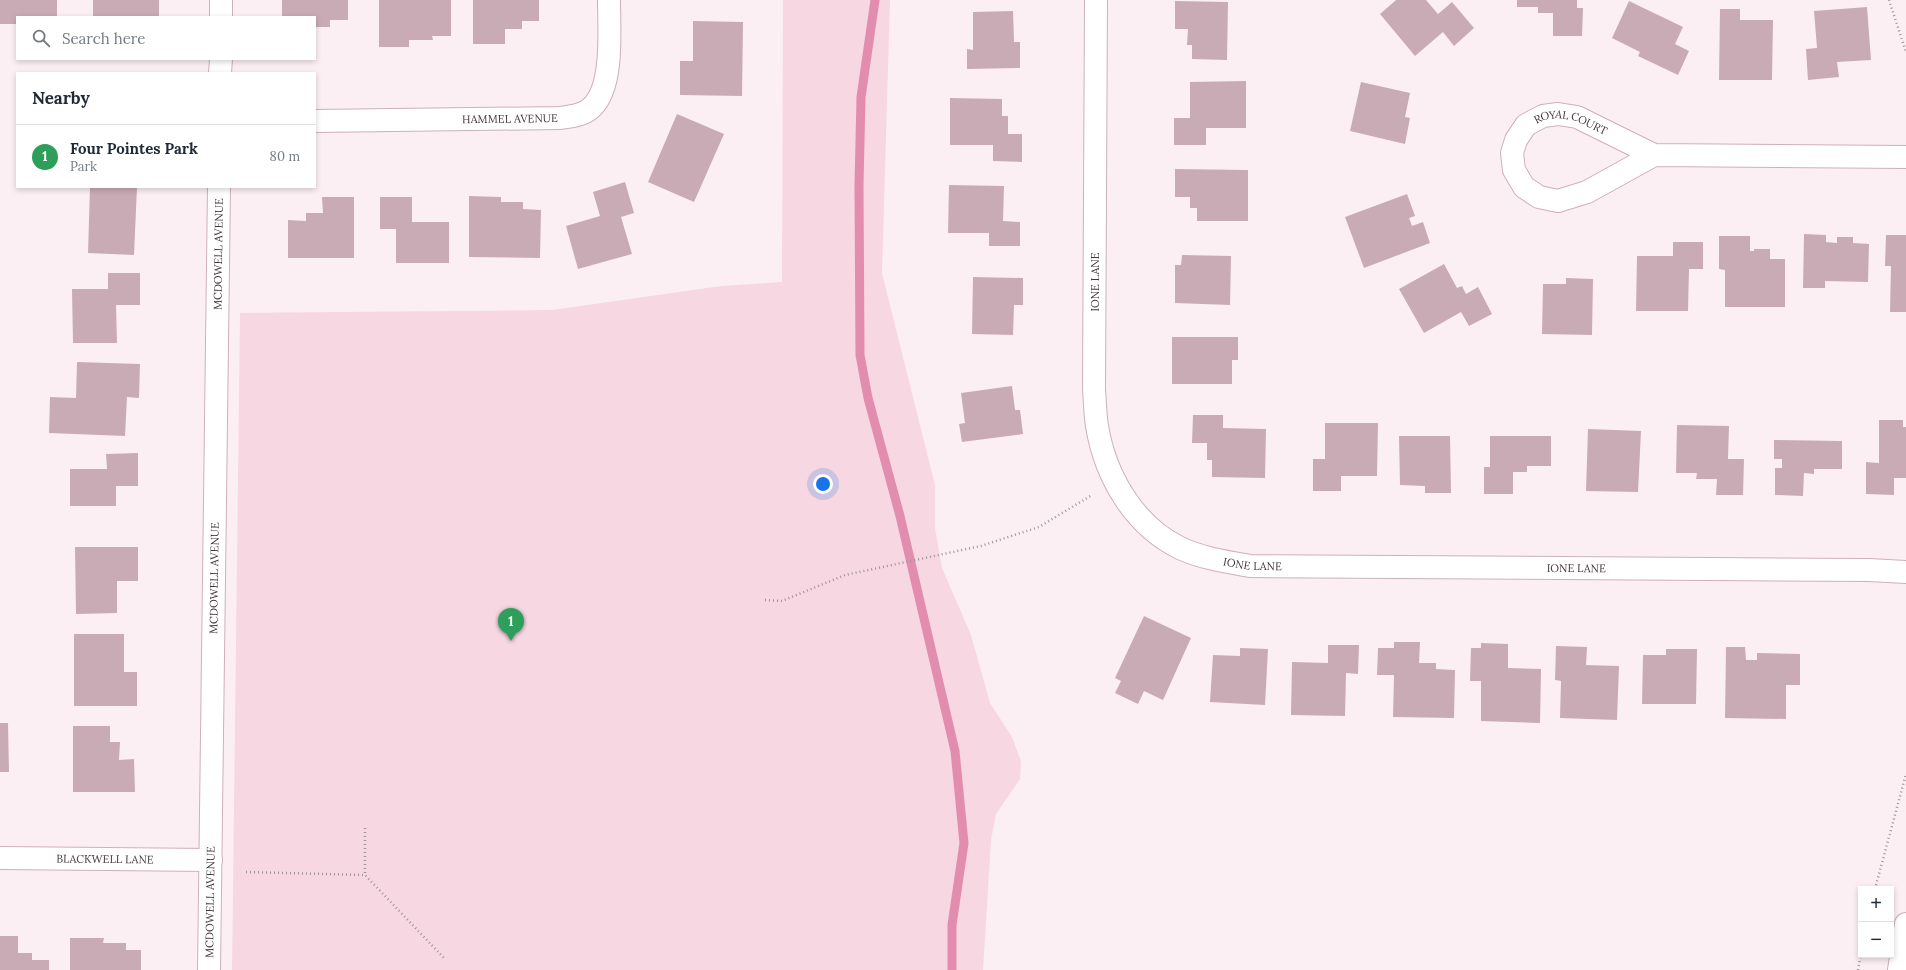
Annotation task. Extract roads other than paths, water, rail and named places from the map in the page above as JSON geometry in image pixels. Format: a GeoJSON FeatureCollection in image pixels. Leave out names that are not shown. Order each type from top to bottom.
{"type":"FeatureCollection","features":[{"type":"Feature","properties":{"kind":"street"},"geometry":{"type":"LineString","coordinates":[[221,0],[221,16]]}},
{"type":"Feature","properties":{"kind":"street","name":"HAMMEL AVENUE"},"geometry":{"type":"LineString","coordinates":[[316,121],[560,118],[581,115],[593,107],[601,94],[606,77],[609,44],[608,0]]}},
{"type":"Feature","properties":{"kind":"street","name":"IONE LANE"},"geometry":{"type":"LineString","coordinates":[[1096,0],[1094,389],[1097,425],[1104,455],[1115,483],[1128,504],[1153,530],[1180,548],[1214,559],[1250,566],[1861,570],[1906,572]]}},
{"type":"Feature","properties":{"kind":"street"},"geometry":{"type":"LineString","coordinates":[[220,72],[221,60]]}},
{"type":"Feature","properties":{"kind":"street","name":"ROYAL COURT"},"geometry":{"type":"LineString","coordinates":[[1654,156],[1587,192],[1558,201],[1539,197],[1524,187],[1514,170],[1512,153],[1516,140],[1526,125],[1543,116],[1558,114],[1577,117],[1654,156],[1906,157]]}},
{"type":"Feature","properties":{"kind":"street","name":"MCDOWELL AVENUE"},"geometry":{"type":"LineString","coordinates":[[209,970],[220,188]]}},
{"type":"Feature","properties":{"kind":"street","name":"BLACKWELL LANE"},"geometry":{"type":"LineString","coordinates":[[0,858],[211,860]]}},
{"type":"Feature","properties":{"kind":"street"},"geometry":{"type":"LineString","coordinates":[[1899,970],[1906,924]]}},
{"type":"Feature","properties":{"kind":"waterway"},"geometry":{"type":"LineString","coordinates":[[875,0],[861,97],[859,185],[860,355],[868,398],[900,516],[955,751],[964,843],[952,925],[952,970]]}},
{"type":"Feature","properties":{"kind":"place","name":"Four Pointes Park"},"geometry":{"type":"Point","coordinates":[511,641]}}]}
